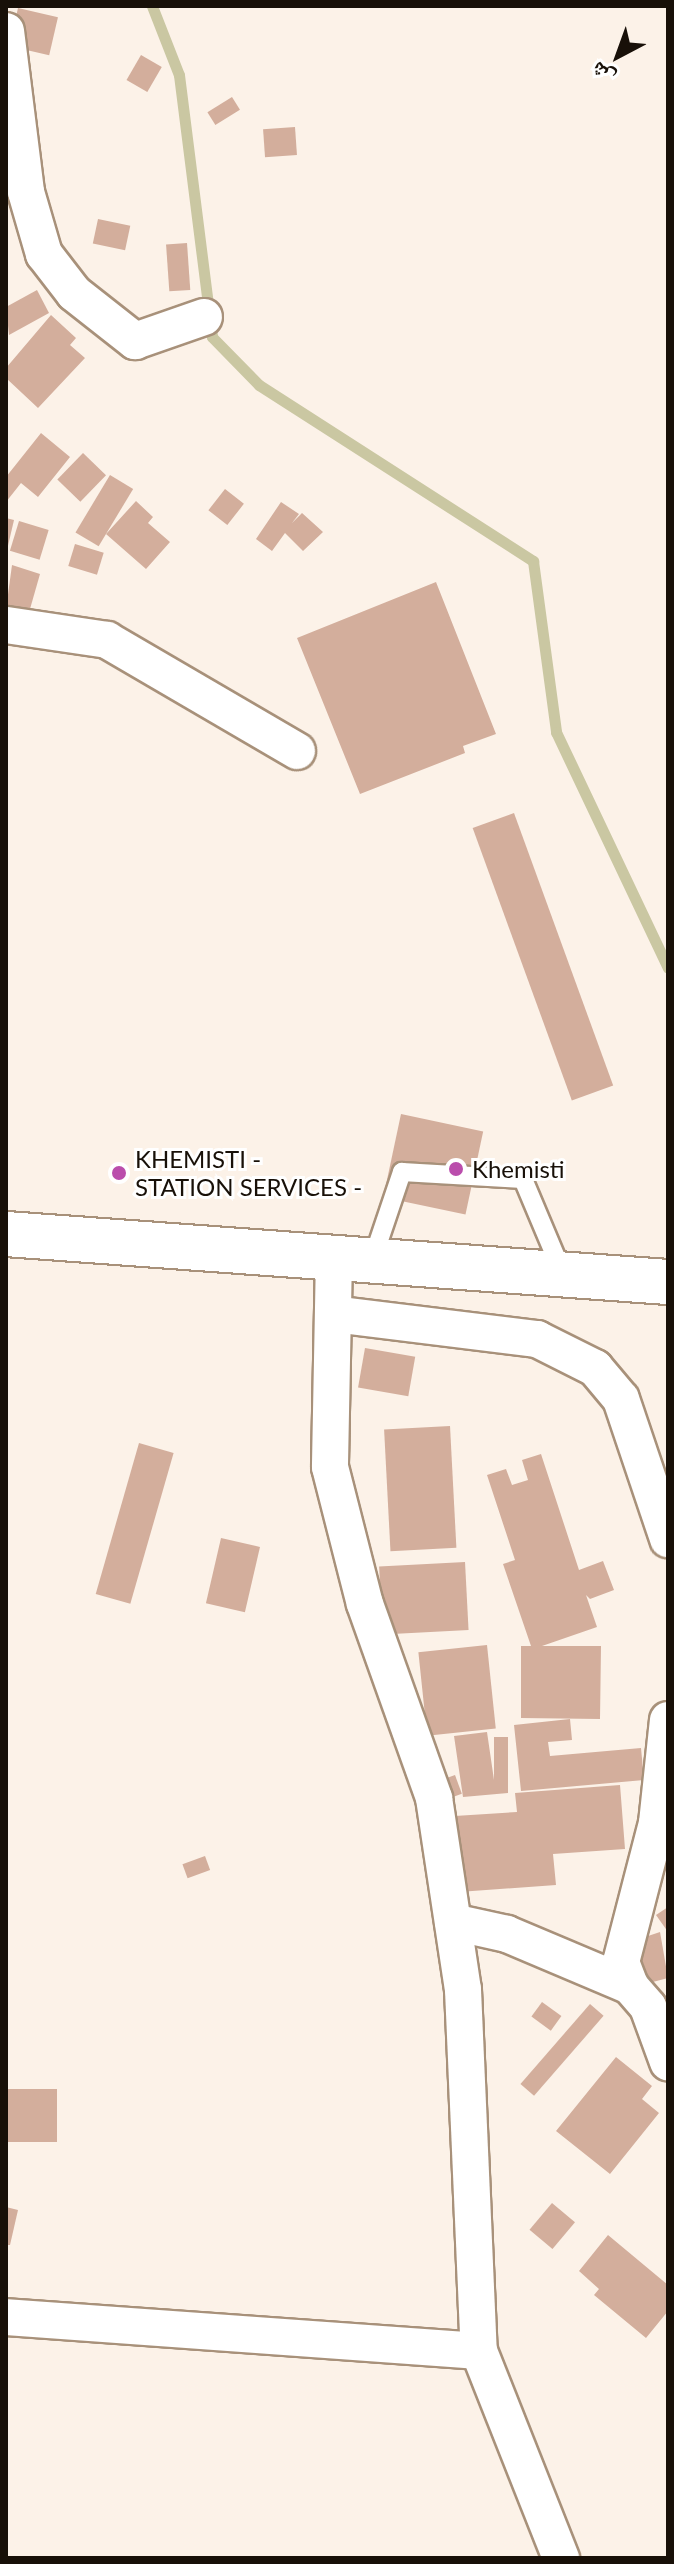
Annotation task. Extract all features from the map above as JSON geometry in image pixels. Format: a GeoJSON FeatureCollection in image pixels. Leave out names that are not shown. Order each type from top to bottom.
{"type":"FeatureCollection","features":[{"type":"Feature","properties":{"kind":"main road"},"geometry":{"type":"LineString","coordinates":[[6,1234],[668,1282]]}},
{"type":"Feature","properties":{"kind":"street"},"geometry":{"type":"LineString","coordinates":[[6,31],[26,192],[44,254],[74,293],[135,341],[204,317]]}},
{"type":"Feature","properties":{"kind":"street"},"geometry":{"type":"LineString","coordinates":[[6,625],[107,640],[297,751]]}},
{"type":"Feature","properties":{"kind":"street"},"geometry":{"type":"LineString","coordinates":[[353,1257],[333,1314],[330,1467],[365,1604],[434,1798],[463,1990],[479,2351],[561,2558]]}},
{"type":"Feature","properties":{"kind":"street"},"geometry":{"type":"LineString","coordinates":[[333,1314],[537,1339],[595,1368],[621,1399],[668,1539]]}},
{"type":"Feature","properties":{"kind":"street"},"geometry":{"type":"LineString","coordinates":[[668,1720],[662,1831],[623,1936],[621,1962],[630,1986],[648,2007],[668,2062]]}},
{"type":"Feature","properties":{"kind":"street"},"geometry":{"type":"LineString","coordinates":[[453,1922],[507,1934],[630,1986]]}},
{"type":"Feature","properties":{"kind":"street"},"geometry":{"type":"LineString","coordinates":[[6,2317],[479,2351]]}},
{"type":"Feature","properties":{"kind":"lane"},"geometry":{"type":"LineString","coordinates":[[353,1257],[402,1172],[523,1179],[575,1275]]}},
{"type":"Feature","properties":{"kind":"building"},"geometry":{"type":"Polygon","coordinates":[[[18,8],[58,17],[49,55],[9,46],[18,8]]]}},
{"type":"Feature","properties":{"kind":"building"},"geometry":{"type":"Polygon","coordinates":[[[141,55],[162,67],[147,92],[126,80],[141,55]]]}},
{"type":"Feature","properties":{"kind":"building"},"geometry":{"type":"Polygon","coordinates":[[[232,97],[240,110],[215,125],[207,112],[232,97]]]}},
{"type":"Feature","properties":{"kind":"building"},"geometry":{"type":"Polygon","coordinates":[[[295,127],[297,155],[265,157],[263,129],[295,127]]]}},
{"type":"Feature","properties":{"kind":"building"},"geometry":{"type":"Polygon","coordinates":[[[98,219],[130,226],[125,250],[93,243],[98,219]]]}},
{"type":"Feature","properties":{"kind":"building"},"geometry":{"type":"Polygon","coordinates":[[[187,243],[190,290],[169,291],[166,244],[187,243]]]}},
{"type":"Feature","properties":{"kind":"building"},"geometry":{"type":"Polygon","coordinates":[[[37,290],[49,313],[9,335],[6,307],[37,290]]]}},
{"type":"Feature","properties":{"kind":"building"},"geometry":{"type":"Polygon","coordinates":[[[51,315],[76,338],[70,345],[85,358],[38,408],[6,378],[6,368],[51,315]]]}},
{"type":"Feature","properties":{"kind":"building"},"geometry":{"type":"Polygon","coordinates":[[[41,433],[70,457],[38,497],[21,483],[6,502],[6,477],[41,433]]]}},
{"type":"Feature","properties":{"kind":"building"},"geometry":{"type":"Polygon","coordinates":[[[83,453],[106,475],[80,502],[57,480],[83,453]]]}},
{"type":"Feature","properties":{"kind":"building"},"geometry":{"type":"Polygon","coordinates":[[[110,475],[133,489],[99,546],[75,532],[110,475]]]}},
{"type":"Feature","properties":{"kind":"building"},"geometry":{"type":"Polygon","coordinates":[[[225,489],[244,504],[227,525],[208,510],[225,489]]]}},
{"type":"Feature","properties":{"kind":"building"},"geometry":{"type":"Polygon","coordinates":[[[136,501],[153,517],[148,523],[170,542],[146,569],[106,534],[136,501]]]}},
{"type":"Feature","properties":{"kind":"building"},"geometry":{"type":"Polygon","coordinates":[[[281,502],[299,514],[292,523],[302,513],[323,532],[303,551],[285,533],[272,551],[256,539],[281,502]]]}},
{"type":"Feature","properties":{"kind":"building"},"geometry":{"type":"Polygon","coordinates":[[[6,518],[14,520],[7,550],[6,549],[6,518]]]}},
{"type":"Feature","properties":{"kind":"building"},"geometry":{"type":"Polygon","coordinates":[[[19,521],[49,530],[40,560],[10,551],[19,521]]]}},
{"type":"Feature","properties":{"kind":"building"},"geometry":{"type":"Polygon","coordinates":[[[75,544],[104,553],[97,575],[68,566],[75,544]]]}},
{"type":"Feature","properties":{"kind":"building"},"geometry":{"type":"Polygon","coordinates":[[[12,565],[40,574],[28,616],[6,609],[12,565]]]}},
{"type":"Feature","properties":{"kind":"building"},"geometry":{"type":"Polygon","coordinates":[[[436,582],[496,734],[463,746],[465,753],[360,794],[297,638],[436,582]]]}},
{"type":"Feature","properties":{"kind":"building"},"geometry":{"type":"Polygon","coordinates":[[[514,813],[613,1086],[572,1101],[473,828],[514,813]]]}},
{"type":"Feature","properties":{"kind":"building"},"geometry":{"type":"Polygon","coordinates":[[[401,1114],[483,1131],[465,1215],[383,1197],[401,1114]]]}},
{"type":"Feature","properties":{"kind":"building"},"geometry":{"type":"Polygon","coordinates":[[[365,1348],[415,1357],[408,1396],[358,1387],[365,1348]]]}},
{"type":"Feature","properties":{"kind":"building"},"geometry":{"type":"Polygon","coordinates":[[[450,1426],[456,1548],[390,1551],[384,1429],[450,1426]]]}},
{"type":"Feature","properties":{"kind":"building"},"geometry":{"type":"Polygon","coordinates":[[[139,1443],[174,1453],[130,1604],[96,1594],[139,1443]]]}},
{"type":"Feature","properties":{"kind":"building"},"geometry":{"type":"Polygon","coordinates":[[[541,1454],[579,1570],[603,1561],[614,1590],[590,1599],[586,1595],[597,1627],[542,1646],[601,1646],[600,1719],[521,1718],[521,1646],[531,1646],[503,1564],[515,1560],[487,1475],[506,1469],[512,1485],[528,1480],[522,1460],[541,1454]]]}},
{"type":"Feature","properties":{"kind":"building"},"geometry":{"type":"Polygon","coordinates":[[[221,1538],[260,1547],[245,1612],[206,1603],[221,1538]]]}},
{"type":"Feature","properties":{"kind":"building"},"geometry":{"type":"Polygon","coordinates":[[[465,1562],[469,1630],[383,1634],[379,1567],[465,1562]]]}},
{"type":"Feature","properties":{"kind":"building"},"geometry":{"type":"Polygon","coordinates":[[[487,1645],[496,1729],[427,1736],[418,1652],[487,1645]]]}},
{"type":"Feature","properties":{"kind":"building"},"geometry":{"type":"Polygon","coordinates":[[[570,1719],[572,1740],[548,1742],[550,1756],[641,1748],[644,1780],[521,1791],[514,1725],[570,1719]]]}},
{"type":"Feature","properties":{"kind":"building"},"geometry":{"type":"Polygon","coordinates":[[[487,1732],[494,1780],[494,1737],[508,1737],[508,1793],[463,1797],[454,1736],[487,1732]]]}},
{"type":"Feature","properties":{"kind":"building"},"geometry":{"type":"Polygon","coordinates":[[[455,1775],[462,1794],[434,1804],[427,1785],[455,1775]]]}},
{"type":"Feature","properties":{"kind":"building"},"geometry":{"type":"Polygon","coordinates":[[[620,1785],[625,1849],[553,1854],[556,1885],[445,1893],[439,1817],[517,1812],[515,1793],[620,1785]]]}},
{"type":"Feature","properties":{"kind":"building"},"geometry":{"type":"Polygon","coordinates":[[[205,1856],[210,1870],[188,1878],[182,1864],[205,1856]]]}},
{"type":"Feature","properties":{"kind":"building"},"geometry":{"type":"Polygon","coordinates":[[[668,1907],[668,1932],[656,1915],[668,1907]]]}},
{"type":"Feature","properties":{"kind":"building"},"geometry":{"type":"Polygon","coordinates":[[[660,1932],[668,1978],[649,1983],[636,1940],[660,1932]]]}},
{"type":"Feature","properties":{"kind":"building"},"geometry":{"type":"Polygon","coordinates":[[[542,2002],[561,2016],[551,2031],[531,2017],[542,2002]]]}},
{"type":"Feature","properties":{"kind":"building"},"geometry":{"type":"Polygon","coordinates":[[[590,2004],[604,2016],[534,2096],[520,2084],[590,2004]]]}},
{"type":"Feature","properties":{"kind":"building"},"geometry":{"type":"Polygon","coordinates":[[[616,2057],[652,2086],[642,2099],[659,2113],[610,2174],[556,2131],[616,2057]]]}},
{"type":"Feature","properties":{"kind":"building"},"geometry":{"type":"Polygon","coordinates":[[[6,2089],[57,2089],[57,2142],[6,2142],[6,2089]]]}},
{"type":"Feature","properties":{"kind":"building"},"geometry":{"type":"Polygon","coordinates":[[[552,2203],[575,2222],[552,2249],[530,2230],[552,2203]]]}},
{"type":"Feature","properties":{"kind":"building"},"geometry":{"type":"Polygon","coordinates":[[[6,2207],[18,2210],[10,2245],[6,2245],[6,2207]]]}},
{"type":"Feature","properties":{"kind":"building"},"geometry":{"type":"Polygon","coordinates":[[[608,2235],[668,2285],[668,2311],[646,2338],[594,2295],[599,2289],[579,2271],[608,2235]]]}},
{"type":"Feature","properties":{"kind":"waterway"},"geometry":{"type":"LineString","coordinates":[[152,6],[179,75],[212,337],[259,385],[533,561],[556,732],[668,968]]}},
{"type":"Feature","properties":{"kind":"place","name":"Khemisti"},"geometry":{"type":"Point","coordinates":[456,1169]}},
{"type":"Feature","properties":{"kind":"place","name":"KHEMISTI - STATION SERVICES -"},"geometry":{"type":"Point","coordinates":[119,1173]}}]}
